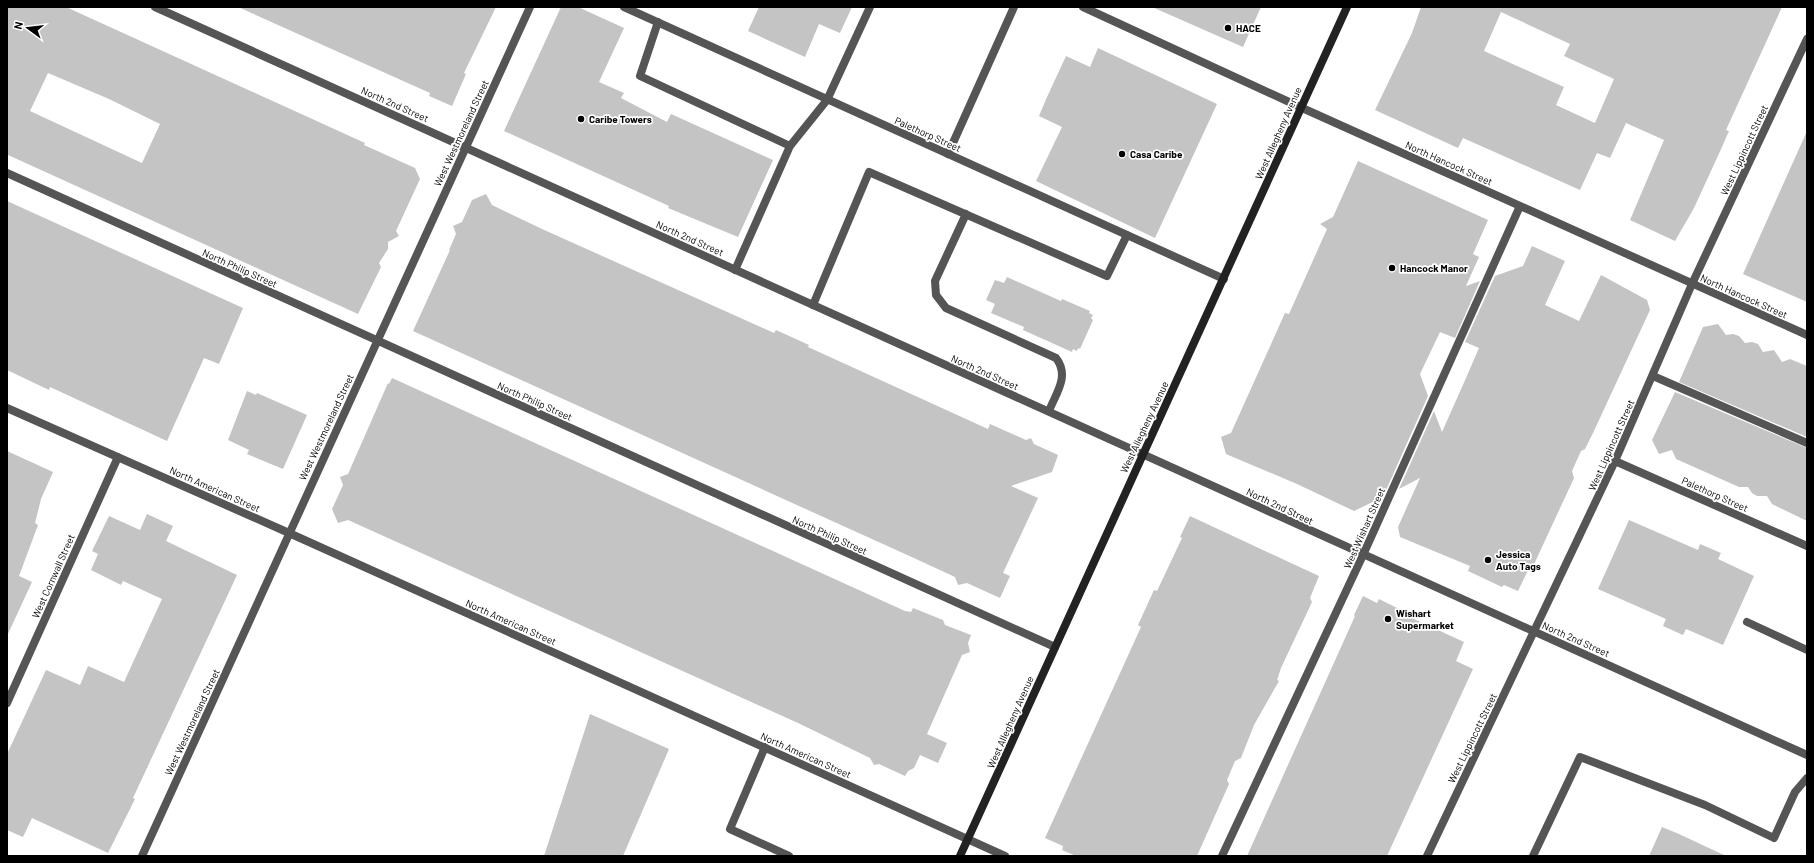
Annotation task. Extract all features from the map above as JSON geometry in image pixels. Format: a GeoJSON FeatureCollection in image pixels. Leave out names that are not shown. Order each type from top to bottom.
{"type":"FeatureCollection","features":[{"type":"Feature","properties":{"kind":"main road","name":"West Allegheny Avenue"},"geometry":{"type":"LineString","coordinates":[[960,856],[1224,279],[1300,107],[1347,7]]}},
{"type":"Feature","properties":{"kind":"street","name":"North 2nd Street"},"geometry":{"type":"LineString","coordinates":[[155,7],[1807,754]]}},
{"type":"Feature","properties":{"kind":"street","name":"West Westmoreland Street"},"geometry":{"type":"LineString","coordinates":[[142,856],[530,7]]}},
{"type":"Feature","properties":{"kind":"street","name":"Palethorp Street"},"geometry":{"type":"LineString","coordinates":[[624,7],[1224,279]]}},
{"type":"Feature","properties":{"kind":"street"},"geometry":{"type":"LineString","coordinates":[[735,270],[790,146],[827,100],[870,7]]}},
{"type":"Feature","properties":{"kind":"street"},"geometry":{"type":"LineString","coordinates":[[948,154],[1014,7]]}},
{"type":"Feature","properties":{"kind":"street","name":"North Hancock Street"},"geometry":{"type":"LineString","coordinates":[[1083,7],[1300,107],[1807,335]]}},
{"type":"Feature","properties":{"kind":"street"},"geometry":{"type":"LineString","coordinates":[[658,22],[640,76],[790,146]]}},
{"type":"Feature","properties":{"kind":"street","name":"West Lippincott Street"},"geometry":{"type":"LineString","coordinates":[[1426,856],[1535,631],[1615,461],[1692,284],[1807,39]]}},
{"type":"Feature","properties":{"kind":"street"},"geometry":{"type":"LineString","coordinates":[[813,305],[870,172],[1107,276],[1127,235]]}},
{"type":"Feature","properties":{"kind":"street","name":"North Philip Street"},"geometry":{"type":"LineString","coordinates":[[7,173],[1055,648]]}},
{"type":"Feature","properties":{"kind":"street","name":"West Wishart Street"},"geometry":{"type":"LineString","coordinates":[[1222,856],[1364,555],[1520,206]]}},
{"type":"Feature","properties":{"kind":"street"},"geometry":{"type":"LineString","coordinates":[[966,214],[935,281],[936,296],[946,308],[1056,358],[1063,369],[1063,377],[1049,411]]}},
{"type":"Feature","properties":{"kind":"street"},"geometry":{"type":"LineString","coordinates":[[1652,376],[1807,443]]}},
{"type":"Feature","properties":{"kind":"street","name":"North American Street"},"geometry":{"type":"LineString","coordinates":[[7,408],[289,533],[1005,856]]}},
{"type":"Feature","properties":{"kind":"street","name":"West Cornwall Street"},"geometry":{"type":"LineString","coordinates":[[7,703],[118,457]]}},
{"type":"Feature","properties":{"kind":"street","name":"Palethorp Street"},"geometry":{"type":"LineString","coordinates":[[1615,461],[1807,546]]}},
{"type":"Feature","properties":{"kind":"street"},"geometry":{"type":"LineString","coordinates":[[1747,622],[1807,650]]}},
{"type":"Feature","properties":{"kind":"street"},"geometry":{"type":"LineString","coordinates":[[765,747],[730,829],[789,856]]}},
{"type":"Feature","properties":{"kind":"street"},"geometry":{"type":"LineString","coordinates":[[1533,856],[1580,757],[1705,805],[1774,838],[1795,792],[1807,778]]}},
{"type":"Feature","properties":{"kind":"building"},"geometry":{"type":"Polygon","coordinates":[[[7,7],[66,7],[365,143],[364,145],[415,168],[420,179],[396,231],[399,236],[388,242],[388,249],[379,263],[381,267],[358,314],[8,155],[7,157],[7,7]],[[48,73],[30,111],[142,163],[160,124],[109,99],[48,73]]]}},
{"type":"Feature","properties":{"kind":"building"},"geometry":{"type":"Polygon","coordinates":[[[238,7],[496,7],[464,73],[466,74],[452,106],[429,96],[430,93],[238,7]]]}},
{"type":"Feature","properties":{"kind":"building","name":"Caribe Towers"},"geometry":{"type":"Polygon","coordinates":[[[561,7],[578,7],[624,28],[599,82],[624,93],[621,98],[667,122],[671,114],[773,160],[738,237],[668,208],[669,206],[504,131],[561,7]]]}},
{"type":"Feature","properties":{"kind":"building"},"geometry":{"type":"Polygon","coordinates":[[[759,7],[852,7],[840,33],[819,24],[805,57],[748,31],[759,7]]]}},
{"type":"Feature","properties":{"kind":"building","name":"HACE"},"geometry":{"type":"Polygon","coordinates":[[[1152,7],[1261,7],[1243,47],[1152,7]]]}},
{"type":"Feature","properties":{"kind":"building"},"geometry":{"type":"Polygon","coordinates":[[[1421,7],[1782,7],[1726,130],[1729,131],[1722,147],[1694,208],[1675,241],[1630,220],[1664,140],[1626,123],[1610,158],[1597,153],[1580,190],[1463,138],[1458,148],[1375,110],[1412,33],[1421,7]],[[1501,12],[1484,51],[1564,87],[1556,105],[1595,123],[1614,79],[1564,56],[1570,44],[1501,12]]]}},
{"type":"Feature","properties":{"kind":"building","name":"Casa Caribe"},"geometry":{"type":"Polygon","coordinates":[[[1098,48],[1217,104],[1155,238],[1036,181],[1062,127],[1039,116],[1066,56],[1090,67],[1098,48]]]}},
{"type":"Feature","properties":{"kind":"building"},"geometry":{"type":"Polygon","coordinates":[[[1807,131],[1807,302],[1743,274],[1807,131]]]}},
{"type":"Feature","properties":{"kind":"building"},"geometry":{"type":"Polygon","coordinates":[[[1358,161],[1488,220],[1473,254],[1479,257],[1466,286],[1480,281],[1455,338],[1440,332],[1420,374],[1428,396],[1383,497],[1354,511],[1297,484],[1226,454],[1221,437],[1231,433],[1285,313],[1289,314],[1327,229],[1320,224],[1333,217],[1358,161]]]}},
{"type":"Feature","properties":{"kind":"building"},"geometry":{"type":"Polygon","coordinates":[[[486,194],[492,205],[542,229],[774,333],[776,330],[809,345],[808,347],[988,429],[990,424],[1026,440],[1031,438],[1034,444],[1058,455],[1052,472],[1011,486],[1038,498],[1003,573],[1010,576],[1000,598],[967,583],[958,585],[955,577],[413,331],[450,250],[456,234],[453,226],[462,222],[472,200],[486,194]]]}},
{"type":"Feature","properties":{"kind":"building"},"geometry":{"type":"Polygon","coordinates":[[[7,201],[243,308],[219,364],[204,358],[167,441],[50,387],[49,390],[7,370],[7,201]]]}},
{"type":"Feature","properties":{"kind":"building"},"geometry":{"type":"Polygon","coordinates":[[[1532,246],[1565,261],[1545,305],[1579,321],[1601,275],[1647,300],[1650,310],[1593,433],[1585,449],[1581,451],[1572,471],[1574,478],[1533,567],[1529,568],[1518,591],[1504,585],[1502,587],[1468,571],[1470,566],[1400,537],[1398,527],[1420,478],[1399,489],[1434,411],[1442,432],[1479,348],[1465,342],[1495,276],[1523,266],[1532,246]]]}},
{"type":"Feature","properties":{"kind":"building"},"geometry":{"type":"Polygon","coordinates":[[[1007,277],[1061,301],[1062,299],[1090,311],[1089,313],[1093,315],[1091,318],[1093,320],[1080,349],[1078,348],[1077,351],[1073,349],[1072,352],[1023,330],[1024,327],[991,313],[995,304],[986,300],[995,280],[1004,283],[1007,277]]]}},
{"type":"Feature","properties":{"kind":"building"},"geometry":{"type":"Polygon","coordinates":[[[1718,324],[1726,335],[1733,334],[1739,336],[1745,343],[1752,342],[1758,344],[1763,352],[1774,350],[1782,362],[1790,359],[1807,366],[1807,437],[1679,382],[1703,327],[1718,324]]]}},
{"type":"Feature","properties":{"kind":"building"},"geometry":{"type":"Polygon","coordinates":[[[392,378],[905,611],[911,612],[913,608],[943,620],[945,625],[971,635],[968,643],[970,652],[962,655],[927,734],[947,743],[938,763],[920,755],[914,768],[908,771],[905,776],[879,764],[874,765],[870,758],[798,723],[348,520],[338,523],[332,509],[343,485],[340,477],[348,474],[388,383],[389,384],[392,378]]]}},
{"type":"Feature","properties":{"kind":"building"},"geometry":{"type":"Polygon","coordinates":[[[247,391],[256,395],[257,393],[307,415],[283,469],[247,454],[249,450],[228,440],[247,391]]]}},
{"type":"Feature","properties":{"kind":"building"},"geometry":{"type":"Polygon","coordinates":[[[1675,392],[1807,448],[1807,521],[1772,504],[1767,496],[1757,496],[1752,493],[1748,487],[1739,487],[1676,459],[1672,450],[1659,454],[1652,440],[1675,392]]]}},
{"type":"Feature","properties":{"kind":"building"},"geometry":{"type":"Polygon","coordinates":[[[7,451],[53,472],[41,499],[35,523],[38,525],[19,576],[32,582],[7,636],[7,451]]]}},
{"type":"Feature","properties":{"kind":"building"},"geometry":{"type":"Polygon","coordinates":[[[147,514],[173,526],[166,541],[237,575],[133,798],[135,799],[108,853],[32,818],[23,837],[7,830],[7,754],[46,670],[80,685],[88,666],[124,682],[162,599],[123,581],[121,585],[91,570],[98,554],[92,551],[109,516],[140,530],[147,514]]]}},
{"type":"Feature","properties":{"kind":"building"},"geometry":{"type":"Polygon","coordinates":[[[1190,516],[1319,576],[1310,598],[1312,602],[1281,668],[1277,680],[1279,681],[1254,725],[1241,758],[1235,761],[1227,780],[1229,784],[1197,856],[1076,856],[1062,850],[1063,846],[1045,838],[1141,627],[1138,625],[1154,590],[1157,591],[1182,538],[1180,537],[1190,516]]]}},
{"type":"Feature","properties":{"kind":"building"},"geometry":{"type":"Polygon","coordinates":[[[1629,520],[1698,550],[1700,544],[1721,553],[1718,559],[1754,576],[1723,645],[1686,629],[1683,635],[1663,626],[1666,619],[1598,589],[1629,520]]]}},
{"type":"Feature","properties":{"kind":"building"},"geometry":{"type":"Polygon","coordinates":[[[1363,596],[1377,603],[1379,599],[1415,617],[1414,619],[1464,642],[1456,661],[1473,669],[1387,856],[1247,856],[1355,616],[1354,615],[1363,596]]]}},
{"type":"Feature","properties":{"kind":"building"},"geometry":{"type":"Polygon","coordinates":[[[590,714],[669,749],[623,856],[544,856],[590,714]]]}},
{"type":"Feature","properties":{"kind":"building"},"geometry":{"type":"Polygon","coordinates":[[[1662,827],[1679,834],[1726,856],[1649,856],[1662,827]]]}},
{"type":"Feature","properties":{"kind":"place","name":"HACE"},"geometry":{"type":"Point","coordinates":[1228,28]}},
{"type":"Feature","properties":{"kind":"place","name":"Caribe Towers"},"geometry":{"type":"Point","coordinates":[581,119]}},
{"type":"Feature","properties":{"kind":"place","name":"Casa Caribe"},"geometry":{"type":"Point","coordinates":[1122,154]}},
{"type":"Feature","properties":{"kind":"place","name":"Hancock Manor"},"geometry":{"type":"Point","coordinates":[1392,268]}},
{"type":"Feature","properties":{"kind":"place","name":"Jessica Auto Tags"},"geometry":{"type":"Point","coordinates":[1488,560]}},
{"type":"Feature","properties":{"kind":"place","name":"Wishart Supermarket"},"geometry":{"type":"Point","coordinates":[1388,619]}}]}
